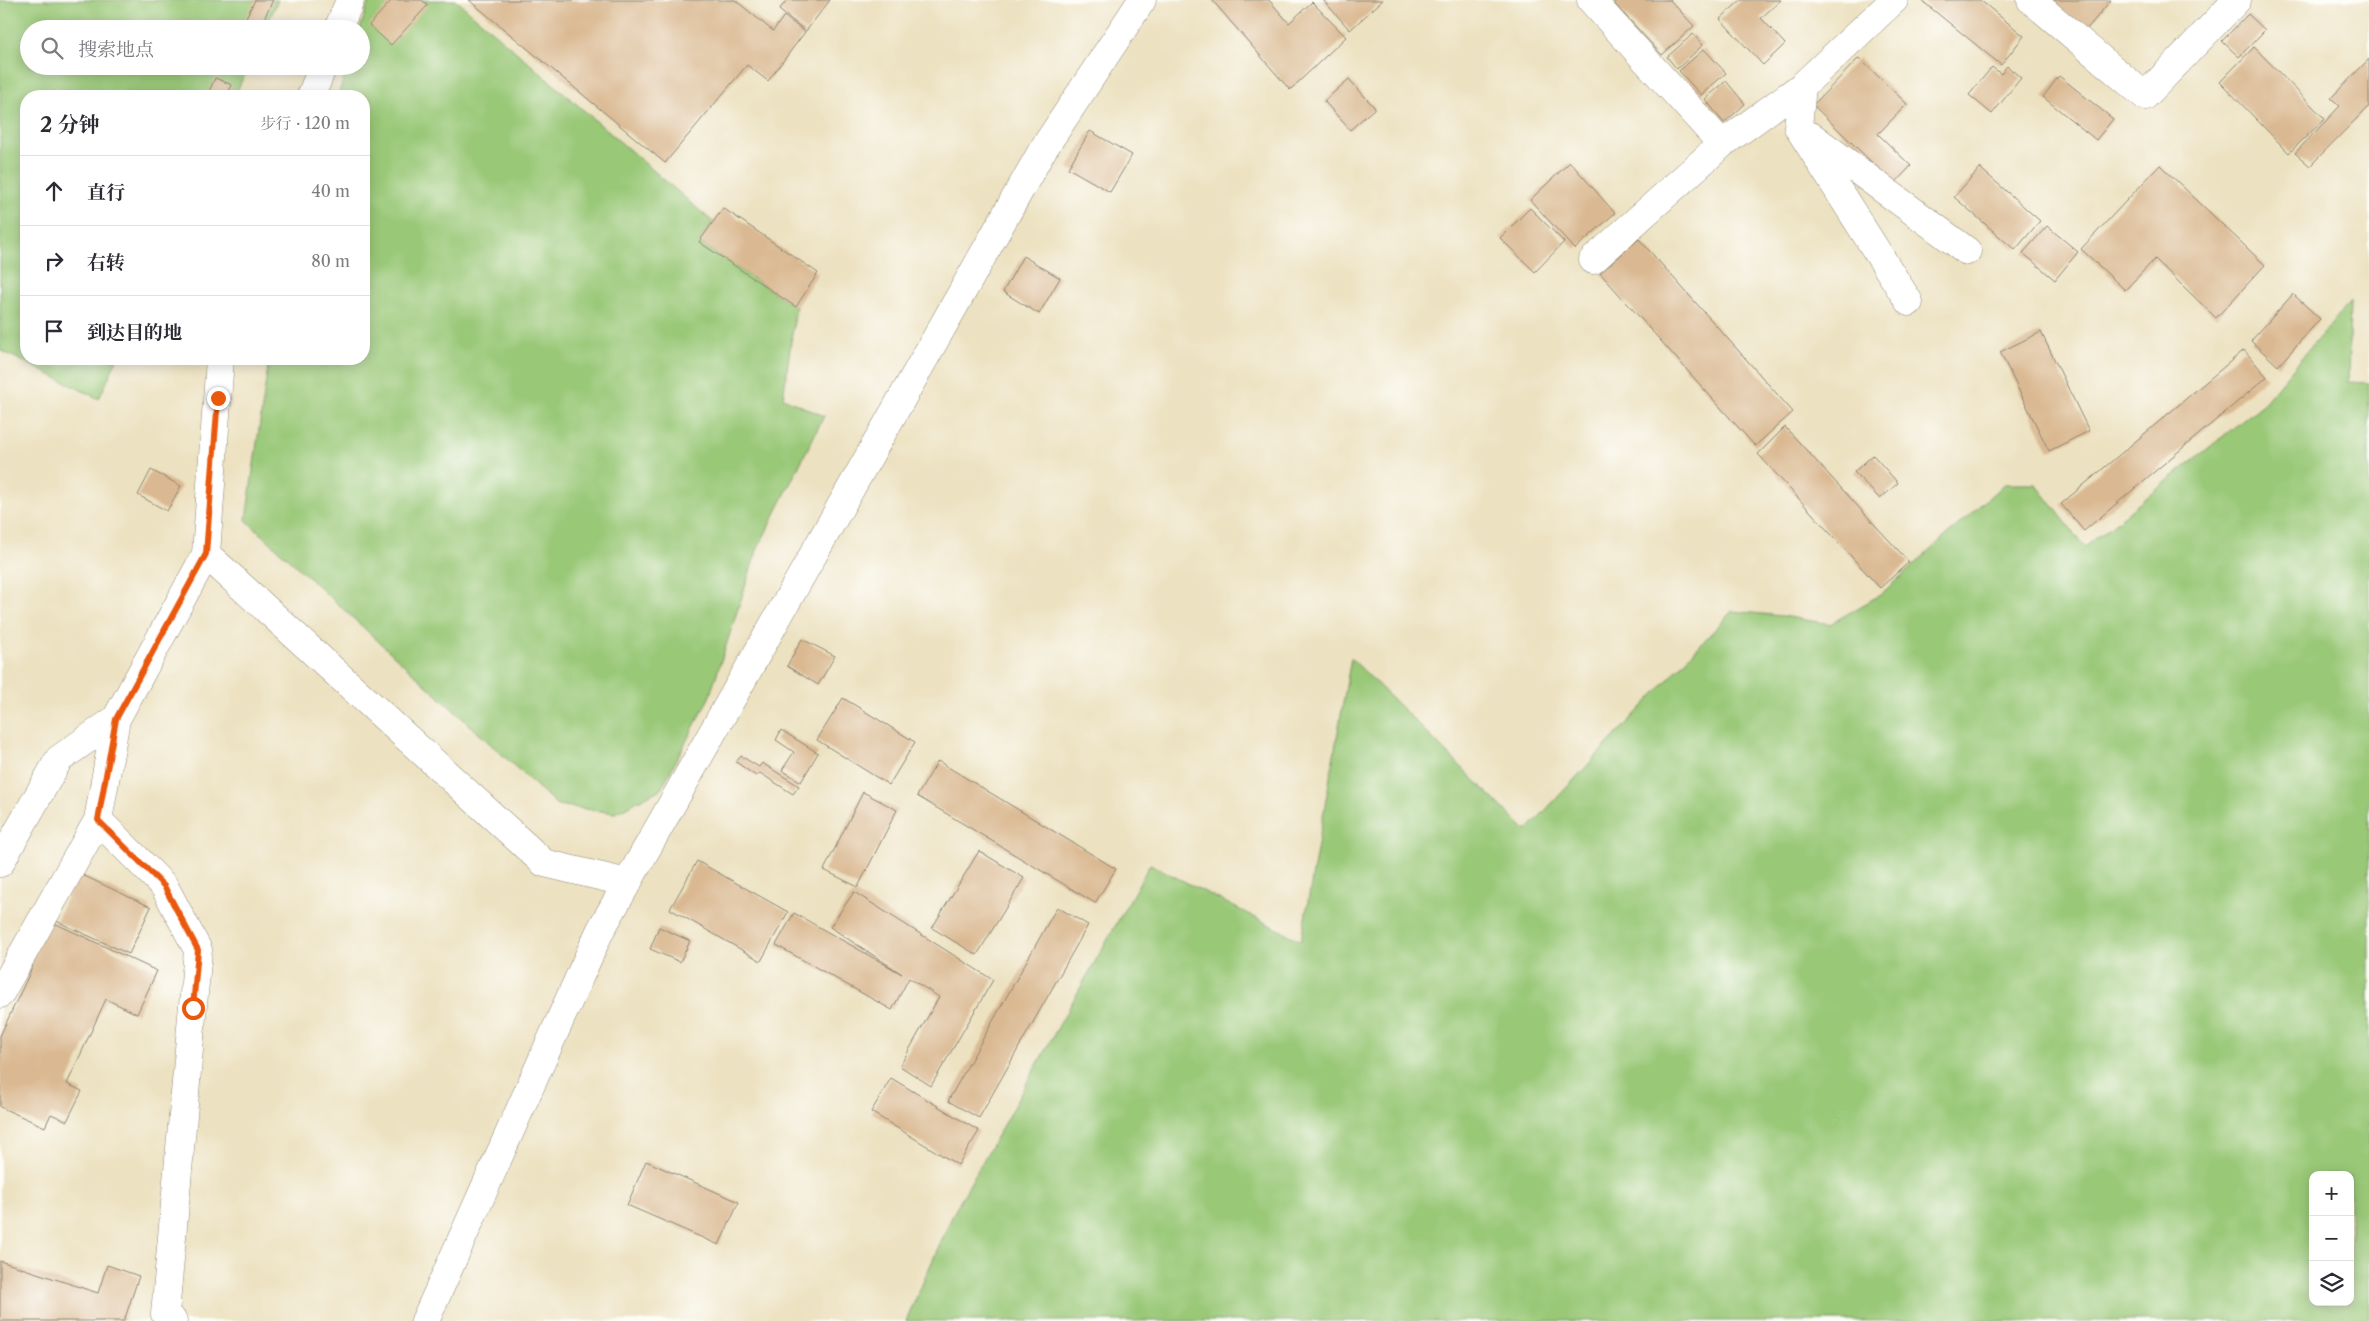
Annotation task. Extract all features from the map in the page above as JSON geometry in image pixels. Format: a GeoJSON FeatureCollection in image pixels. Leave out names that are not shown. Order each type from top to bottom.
{"type":"FeatureCollection","features":[{"type":"Feature","properties":{"kind":"street"},"geometry":{"type":"LineString","coordinates":[[342,20],[350,0]]}},
{"type":"Feature","properties":{"kind":"street"},"geometry":{"type":"LineString","coordinates":[[425,1321],[600,931],[1042,151],[1142,0]]}},
{"type":"Feature","properties":{"kind":"street"},"geometry":{"type":"LineString","coordinates":[[1592,0],[1722,144]]}},
{"type":"Feature","properties":{"kind":"street"},"geometry":{"type":"LineString","coordinates":[[1593,260],[1722,144],[1802,86],[1894,0]]}},
{"type":"Feature","properties":{"kind":"street"},"geometry":{"type":"LineString","coordinates":[[2031,0],[2145,96],[2237,0]]}},
{"type":"Feature","properties":{"kind":"street"},"geometry":{"type":"LineString","coordinates":[[313,90],[319,75]]}},
{"type":"Feature","properties":{"kind":"street"},"geometry":{"type":"LineString","coordinates":[[1802,86],[1798,126],[1909,302]]}},
{"type":"Feature","properties":{"kind":"street"},"geometry":{"type":"LineString","coordinates":[[1798,126],[1967,251]]}},
{"type":"Feature","properties":{"kind":"street"},"geometry":{"type":"LineString","coordinates":[[0,994],[98,820],[116,719],[206,554],[220,365]]}},
{"type":"Feature","properties":{"kind":"street"},"geometry":{"type":"LineString","coordinates":[[206,554],[544,863],[628,883]]}},
{"type":"Feature","properties":{"kind":"street"},"geometry":{"type":"LineString","coordinates":[[0,863],[59,759],[116,719]]}},
{"type":"Feature","properties":{"kind":"street"},"geometry":{"type":"LineString","coordinates":[[98,820],[164,886],[198,950],[168,1319]]}},
{"type":"Feature","properties":{"kind":"green space"},"geometry":{"type":"Polygon","coordinates":[[[0,0],[278,0],[269,20],[20,20],[20,75],[244,75],[238,90],[20,90],[20,360],[0,350],[0,0]]]}},
{"type":"Feature","properties":{"kind":"green space"},"geometry":{"type":"Polygon","coordinates":[[[369,0],[456,0],[713,222],[699,242],[796,307],[783,398],[824,416],[757,550],[709,698],[661,789],[615,813],[557,805],[246,520],[268,365],[370,365],[370,90],[340,90],[345,75],[370,75],[370,20],[363,20],[369,0]]]}},
{"type":"Feature","properties":{"kind":"green space"},"geometry":{"type":"Polygon","coordinates":[[[2350,301],[2348,382],[2369,383],[2369,1321],[906,1321],[953,1214],[1150,864],[1301,941],[1351,658],[1526,831],[1732,611],[1782,616],[1830,624],[1880,595],[2004,484],[2036,484],[2085,547],[2262,405],[2350,301]]]}},
{"type":"Feature","properties":{"kind":"green space"},"geometry":{"type":"Polygon","coordinates":[[[30,365],[114,365],[99,399],[30,365]]]}},
{"type":"Feature","properties":{"kind":"building"},"geometry":{"type":"Polygon","coordinates":[[[255,0],[273,0],[263,20],[245,20],[255,0]]]}},
{"type":"Feature","properties":{"kind":"building"},"geometry":{"type":"Polygon","coordinates":[[[392,0],[422,0],[428,5],[391,45],[370,24],[392,0]]]}},
{"type":"Feature","properties":{"kind":"building"},"geometry":{"type":"Polygon","coordinates":[[[469,0],[735,0],[773,31],[784,16],[805,32],[768,81],[747,65],[665,163],[469,0]]]}},
{"type":"Feature","properties":{"kind":"building"},"geometry":{"type":"Polygon","coordinates":[[[787,0],[830,0],[806,31],[779,10],[787,0]]]}},
{"type":"Feature","properties":{"kind":"building"},"geometry":{"type":"Polygon","coordinates":[[[1212,0],[1269,0],[1289,23],[1312,2],[1346,37],[1290,90],[1212,0]]]}},
{"type":"Feature","properties":{"kind":"building"},"geometry":{"type":"Polygon","coordinates":[[[1323,0],[1383,0],[1350,30],[1323,0]]]}},
{"type":"Feature","properties":{"kind":"building"},"geometry":{"type":"Polygon","coordinates":[[[1618,0],[1670,0],[1694,26],[1662,55],[1614,3],[1618,0]]]}},
{"type":"Feature","properties":{"kind":"building"},"geometry":{"type":"Polygon","coordinates":[[[1741,0],[1781,0],[1761,18],[1785,44],[1763,65],[1720,19],[1741,0]]]}},
{"type":"Feature","properties":{"kind":"building"},"geometry":{"type":"Polygon","coordinates":[[[1921,0],[1980,0],[2024,36],[2001,65],[1921,0]]]}},
{"type":"Feature","properties":{"kind":"building"},"geometry":{"type":"Polygon","coordinates":[[[2049,0],[2111,0],[2086,30],[2049,0]]]}},
{"type":"Feature","properties":{"kind":"building"},"geometry":{"type":"Polygon","coordinates":[[[2248,14],[2265,30],[2239,57],[2222,41],[2248,14]]]}},
{"type":"Feature","properties":{"kind":"building"},"geometry":{"type":"Polygon","coordinates":[[[1693,34],[1703,45],[1677,69],[1667,57],[1693,34]]]}},
{"type":"Feature","properties":{"kind":"building"},"geometry":{"type":"Polygon","coordinates":[[[2254,47],[2325,119],[2289,153],[2220,82],[2254,47]]]}},
{"type":"Feature","properties":{"kind":"building"},"geometry":{"type":"Polygon","coordinates":[[[1704,49],[1726,73],[1701,95],[1679,71],[1704,49]]]}},
{"type":"Feature","properties":{"kind":"building"},"geometry":{"type":"Polygon","coordinates":[[[1859,58],[1907,104],[1878,134],[1911,166],[1894,184],[1813,105],[1859,58]]]}},
{"type":"Feature","properties":{"kind":"building"},"geometry":{"type":"Polygon","coordinates":[[[2369,59],[2369,106],[2310,166],[2295,153],[2340,106],[2331,98],[2369,59]]]}},
{"type":"Feature","properties":{"kind":"building"},"geometry":{"type":"Polygon","coordinates":[[[2007,66],[2021,78],[1992,114],[1969,95],[1992,67],[2001,74],[2007,66]]]}},
{"type":"Feature","properties":{"kind":"building"},"geometry":{"type":"Polygon","coordinates":[[[2059,76],[2113,119],[2096,140],[2043,97],[2059,76]]]}},
{"type":"Feature","properties":{"kind":"building"},"geometry":{"type":"Polygon","coordinates":[[[215,78],[232,85],[230,90],[210,90],[215,78]]]}},
{"type":"Feature","properties":{"kind":"building"},"geometry":{"type":"Polygon","coordinates":[[[1349,79],[1375,108],[1350,130],[1324,101],[1349,79]]]}},
{"type":"Feature","properties":{"kind":"building"},"geometry":{"type":"Polygon","coordinates":[[[1726,81],[1745,104],[1724,123],[1705,99],[1726,81]]]}},
{"type":"Feature","properties":{"kind":"building"},"geometry":{"type":"Polygon","coordinates":[[[1090,131],[1132,155],[1110,192],[1068,168],[1090,131]]]}},
{"type":"Feature","properties":{"kind":"building"},"geometry":{"type":"Polygon","coordinates":[[[1570,162],[1615,213],[1575,249],[1530,200],[1570,162]]]}},
{"type":"Feature","properties":{"kind":"building"},"geometry":{"type":"Polygon","coordinates":[[[2160,165],[2265,265],[2216,318],[2155,259],[2125,290],[2081,249],[2160,165]]]}},
{"type":"Feature","properties":{"kind":"building"},"geometry":{"type":"Polygon","coordinates":[[[1980,168],[2040,221],[2015,250],[1954,197],[1980,168]]]}},
{"type":"Feature","properties":{"kind":"building"},"geometry":{"type":"Polygon","coordinates":[[[723,208],[818,273],[796,307],[699,242],[723,208]]]}},
{"type":"Feature","properties":{"kind":"building"},"geometry":{"type":"Polygon","coordinates":[[[1530,208],[1564,242],[1535,272],[1500,238],[1530,208]]]}},
{"type":"Feature","properties":{"kind":"building"},"geometry":{"type":"Polygon","coordinates":[[[2047,226],[2078,252],[2055,280],[2023,253],[2047,226]]]}},
{"type":"Feature","properties":{"kind":"building"},"geometry":{"type":"Polygon","coordinates":[[[1639,239],[1793,412],[1755,446],[1600,273],[1639,239]]]}},
{"type":"Feature","properties":{"kind":"building"},"geometry":{"type":"Polygon","coordinates":[[[1023,256],[1060,278],[1039,314],[1003,292],[1023,256]]]}},
{"type":"Feature","properties":{"kind":"building"},"geometry":{"type":"Polygon","coordinates":[[[2293,294],[2320,319],[2278,366],[2251,341],[2293,294]]]}},
{"type":"Feature","properties":{"kind":"building"},"geometry":{"type":"Polygon","coordinates":[[[2041,332],[2089,431],[2049,451],[2000,352],[2041,332]]]}},
{"type":"Feature","properties":{"kind":"building"},"geometry":{"type":"Polygon","coordinates":[[[2244,350],[2267,377],[2084,531],[2061,504],[2244,350]]]}},
{"type":"Feature","properties":{"kind":"building"},"geometry":{"type":"Polygon","coordinates":[[[1785,427],[1909,562],[1880,588],[1758,454],[1785,427]]]}},
{"type":"Feature","properties":{"kind":"building"},"geometry":{"type":"Polygon","coordinates":[[[1873,455],[1898,483],[1880,499],[1854,472],[1873,455]]]}},
{"type":"Feature","properties":{"kind":"building"},"geometry":{"type":"Polygon","coordinates":[[[151,470],[181,486],[167,511],[138,495],[151,470]]]}},
{"type":"Feature","properties":{"kind":"building"},"geometry":{"type":"Polygon","coordinates":[[[802,639],[835,656],[818,685],[787,666],[802,639]]]}},
{"type":"Feature","properties":{"kind":"building"},"geometry":{"type":"Polygon","coordinates":[[[843,698],[915,742],[889,785],[817,740],[843,698]]]}},
{"type":"Feature","properties":{"kind":"building"},"geometry":{"type":"Polygon","coordinates":[[[781,730],[818,753],[801,782],[782,770],[794,752],[776,740],[781,730]]]}},
{"type":"Feature","properties":{"kind":"building"},"geometry":{"type":"Polygon","coordinates":[[[741,756],[759,767],[762,763],[799,786],[793,794],[760,773],[756,776],[736,762],[741,756]]]}},
{"type":"Feature","properties":{"kind":"building"},"geometry":{"type":"Polygon","coordinates":[[[938,761],[1116,869],[1095,903],[917,796],[938,761]]]}},
{"type":"Feature","properties":{"kind":"building"},"geometry":{"type":"Polygon","coordinates":[[[863,792],[897,810],[858,887],[824,870],[863,792]]]}},
{"type":"Feature","properties":{"kind":"building"},"geometry":{"type":"Polygon","coordinates":[[[979,851],[1024,878],[977,955],[932,928],[979,851]]]}},
{"type":"Feature","properties":{"kind":"building"},"geometry":{"type":"Polygon","coordinates":[[[697,861],[788,912],[761,961],[670,909],[697,861]]]}},
{"type":"Feature","properties":{"kind":"building"},"geometry":{"type":"Polygon","coordinates":[[[78,873],[151,907],[129,954],[56,921],[78,873]]]}},
{"type":"Feature","properties":{"kind":"building"},"geometry":{"type":"Polygon","coordinates":[[[854,892],[993,980],[931,1086],[900,1066],[939,997],[909,978],[892,1010],[776,945],[794,913],[902,974],[830,927],[854,892]]]}},
{"type":"Feature","properties":{"kind":"building"},"geometry":{"type":"Polygon","coordinates":[[[1057,907],[1088,925],[979,1118],[948,1101],[1057,907]]]}},
{"type":"Feature","properties":{"kind":"building"},"geometry":{"type":"Polygon","coordinates":[[[50,921],[157,971],[137,1014],[106,999],[67,1084],[82,1091],[67,1121],[51,1114],[45,1127],[0,1107],[0,1036],[33,966],[29,964],[50,921]]]}},
{"type":"Feature","properties":{"kind":"building"},"geometry":{"type":"Polygon","coordinates":[[[659,927],[690,941],[680,962],[650,949],[659,927]]]}},
{"type":"Feature","properties":{"kind":"building"},"geometry":{"type":"Polygon","coordinates":[[[891,1078],[979,1131],[958,1165],[871,1112],[891,1078]]]}},
{"type":"Feature","properties":{"kind":"building"},"geometry":{"type":"Polygon","coordinates":[[[646,1161],[739,1202],[719,1245],[627,1205],[646,1161]]]}},
{"type":"Feature","properties":{"kind":"building"},"geometry":{"type":"Polygon","coordinates":[[[0,1261],[98,1293],[107,1265],[139,1276],[124,1321],[0,1321],[0,1261]]]}},
{"type":"Feature","properties":{"kind":"route"},"geometry":{"type":"LineString","coordinates":[[193,1008],[198,950],[164,886],[98,820],[116,719],[206,554],[218,398]]}}]}
